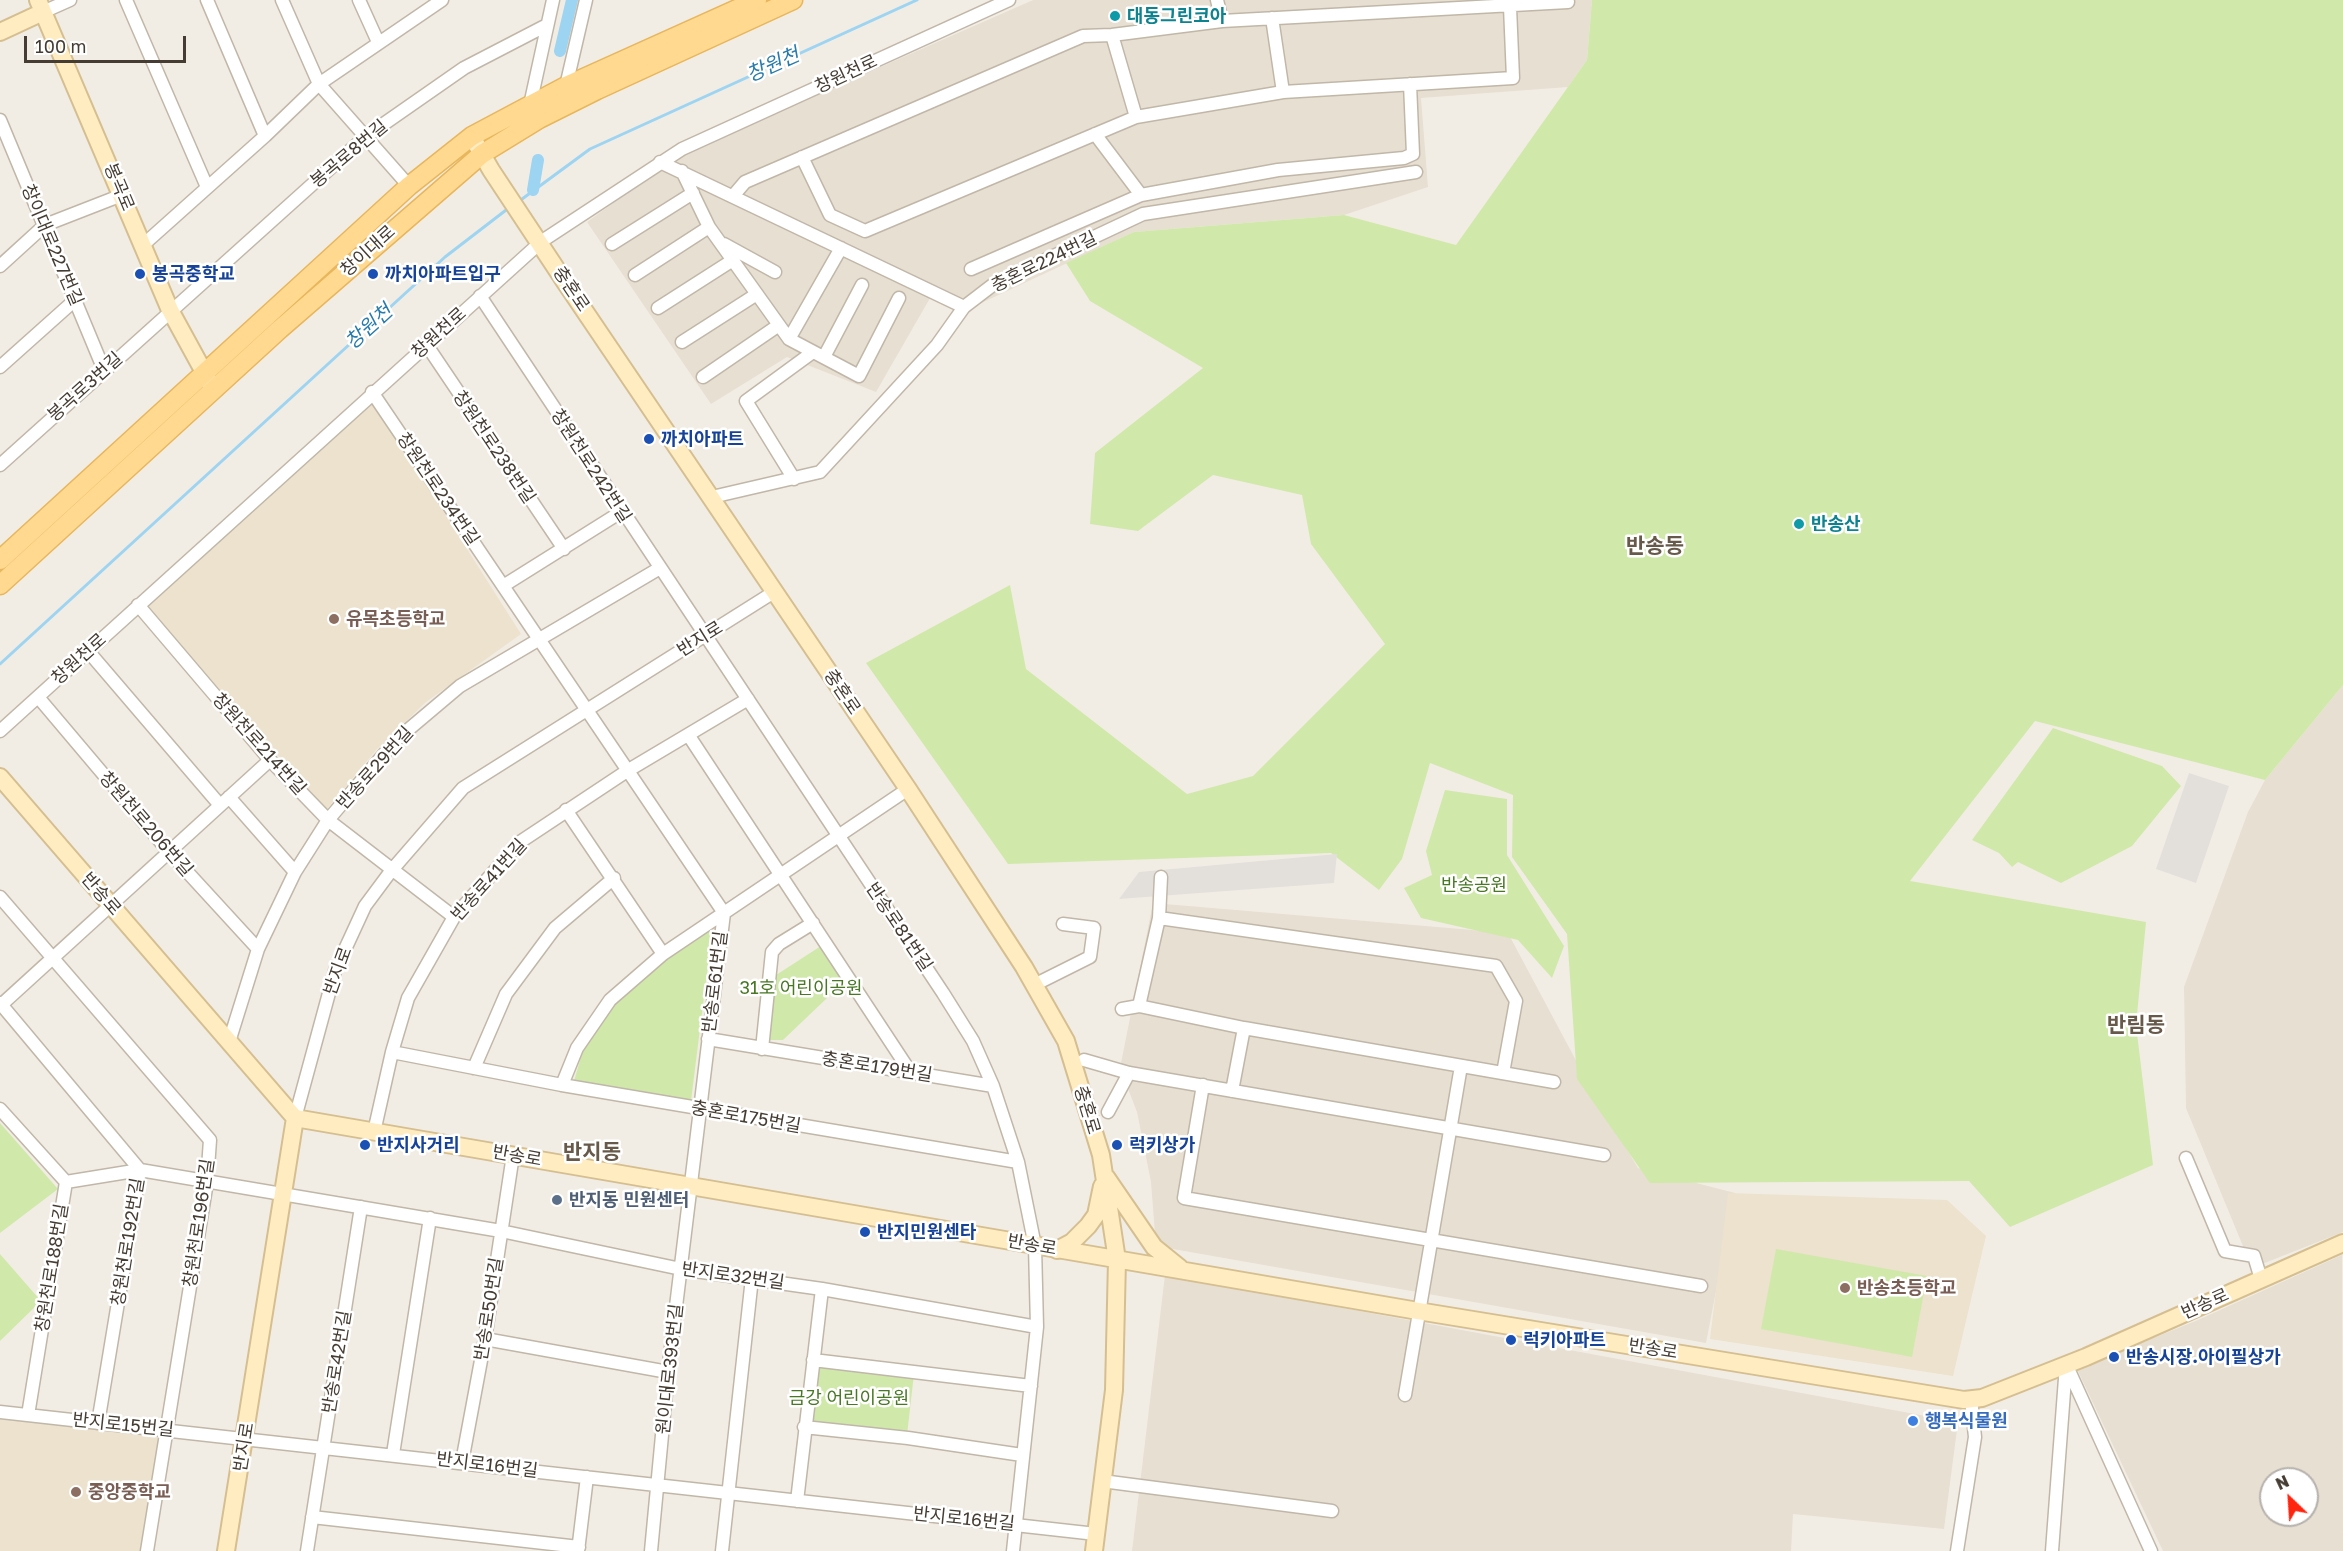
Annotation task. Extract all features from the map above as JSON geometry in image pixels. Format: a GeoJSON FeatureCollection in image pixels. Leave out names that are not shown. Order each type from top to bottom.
{"type":"FeatureCollection","features":[{"type":"Feature","properties":{"kind":"main road","name":"창이대로"},"geometry":{"type":"LineString","coordinates":[[0,560],[410,186],[472,136],[566,87],[757,0]]}},
{"type":"Feature","properties":{"kind":"main road","name":"창이대로"},"geometry":{"type":"LineString","coordinates":[[0,585],[213,389],[395,227],[487,162],[539,119],[793,0]]}},
{"type":"Feature","properties":{"kind":"street"},"geometry":{"type":"LineString","coordinates":[[0,32],[41,6],[70,0]]}},
{"type":"Feature","properties":{"kind":"street"},"geometry":{"type":"LineString","coordinates":[[126,0],[207,187]]}},
{"type":"Feature","properties":{"kind":"street"},"geometry":{"type":"LineString","coordinates":[[207,0],[265,136]]}},
{"type":"Feature","properties":{"kind":"street"},"geometry":{"type":"LineString","coordinates":[[282,0],[319,84],[410,186]]}},
{"type":"Feature","properties":{"kind":"street"},"geometry":{"type":"LineString","coordinates":[[359,0],[378,42]]}},
{"type":"Feature","properties":{"kind":"street"},"geometry":{"type":"LineString","coordinates":[[143,245],[265,136],[319,84],[442,0]]}},
{"type":"Feature","properties":{"kind":"street"},"geometry":{"type":"LineString","coordinates":[[530,105],[553,0]]}},
{"type":"Feature","properties":{"kind":"street","name":"창원천로"},"geometry":{"type":"LineString","coordinates":[[0,731],[480,296],[537,239],[660,162],[1009,0]]}},
{"type":"Feature","properties":{"kind":"street"},"geometry":{"type":"LineString","coordinates":[[1217,0],[1222,21]]}},
{"type":"Feature","properties":{"kind":"street"},"geometry":{"type":"LineString","coordinates":[[566,87],[588,2]]}},
{"type":"Feature","properties":{"kind":"street"},"geometry":{"type":"LineString","coordinates":[[733,196],[745,182],[1083,36],[1112,35],[1222,21],[1510,7],[1568,2]]}},
{"type":"Feature","properties":{"kind":"street","name":"봉곡로"},"geometry":{"type":"LineString","coordinates":[[41,6],[170,310],[213,389]]}},
{"type":"Feature","properties":{"kind":"street"},"geometry":{"type":"LineString","coordinates":[[802,157],[830,215],[865,231],[1136,117],[1283,92],[1513,78],[1510,7]]}},
{"type":"Feature","properties":{"kind":"street"},"geometry":{"type":"LineString","coordinates":[[1272,18],[1283,92]]}},
{"type":"Feature","properties":{"kind":"street","name":"봉곡로8번길"},"geometry":{"type":"LineString","coordinates":[[170,310],[365,136],[464,68],[547,25]]}},
{"type":"Feature","properties":{"kind":"street"},"geometry":{"type":"LineString","coordinates":[[1112,35],[1136,117]]}},
{"type":"Feature","properties":{"kind":"street"},"geometry":{"type":"LineString","coordinates":[[971,269],[1141,195],[1278,170],[1404,158],[1413,154],[1410,84]]}},
{"type":"Feature","properties":{"kind":"street","name":"창이대로227번길"},"geometry":{"type":"LineString","coordinates":[[0,120],[104,370]]}},
{"type":"Feature","properties":{"kind":"street"},"geometry":{"type":"LineString","coordinates":[[1095,134],[1141,195]]}},
{"type":"Feature","properties":{"kind":"street"},"geometry":{"type":"LineString","coordinates":[[472,136],[487,162]]}},
{"type":"Feature","properties":{"kind":"street","name":"충혼로"},"geometry":{"type":"LineString","coordinates":[[487,162],[908,789],[1034,985],[1066,1041],[1101,1155],[1117,1260],[1113,1390],[1094,1551]]}},
{"type":"Feature","properties":{"kind":"street"},"geometry":{"type":"LineString","coordinates":[[660,162],[964,307]]}},
{"type":"Feature","properties":{"kind":"street"},"geometry":{"type":"LineString","coordinates":[[682,171],[709,227],[789,339],[858,376],[899,298]]}},
{"type":"Feature","properties":{"kind":"street","name":"충혼로224번길"},"geometry":{"type":"LineString","coordinates":[[712,497],[820,472],[937,345],[964,307],[994,284],[1143,214],[1416,172]]}},
{"type":"Feature","properties":{"kind":"street"},"geometry":{"type":"LineString","coordinates":[[612,244],[693,193]]}},
{"type":"Feature","properties":{"kind":"street"},"geometry":{"type":"LineString","coordinates":[[0,266],[45,225],[122,195]]}},
{"type":"Feature","properties":{"kind":"street"},"geometry":{"type":"LineString","coordinates":[[635,275],[709,227]]}},
{"type":"Feature","properties":{"kind":"street"},"geometry":{"type":"LineString","coordinates":[[720,242],[775,272]]}},
{"type":"Feature","properties":{"kind":"street"},"geometry":{"type":"LineString","coordinates":[[789,339],[841,248]]}},
{"type":"Feature","properties":{"kind":"street"},"geometry":{"type":"LineString","coordinates":[[658,308],[733,260]]}},
{"type":"Feature","properties":{"kind":"street"},"geometry":{"type":"LineString","coordinates":[[794,479],[746,401],[818,355],[862,285]]}},
{"type":"Feature","properties":{"kind":"street"},"geometry":{"type":"LineString","coordinates":[[682,342],[757,294]]}},
{"type":"Feature","properties":{"kind":"street","name":"창원천로242번길"},"geometry":{"type":"LineString","coordinates":[[480,296],[621,512],[705,635]]}},
{"type":"Feature","properties":{"kind":"street"},"geometry":{"type":"LineString","coordinates":[[0,367],[75,300]]}},
{"type":"Feature","properties":{"kind":"street","name":"봉곡로3번길"},"geometry":{"type":"LineString","coordinates":[[0,465],[170,310]]}},
{"type":"Feature","properties":{"kind":"street"},"geometry":{"type":"LineString","coordinates":[[703,377],[779,325]]}},
{"type":"Feature","properties":{"kind":"street","name":"창원천로238번길"},"geometry":{"type":"LineString","coordinates":[[426,344],[564,549]]}},
{"type":"Feature","properties":{"kind":"street","name":"창원천로234번길"},"geometry":{"type":"LineString","coordinates":[[372,392],[587,710]]}},
{"type":"Feature","properties":{"kind":"street"},"geometry":{"type":"LineString","coordinates":[[503,586],[621,512]]}},
{"type":"Feature","properties":{"kind":"street","name":"반송로29번길"},"geometry":{"type":"LineString","coordinates":[[229,1042],[258,949],[295,872],[328,820],[396,740],[460,686],[660,568]]}},
{"type":"Feature","properties":{"kind":"street","name":"반지로"},"geometry":{"type":"LineString","coordinates":[[226,1551],[295,1118],[335,971],[365,906],[390,871],[463,788],[774,592]]}},
{"type":"Feature","properties":{"kind":"street","name":"창원천로214번길"},"geometry":{"type":"LineString","coordinates":[[138,605],[270,760],[328,820],[390,871],[454,917]]}},
{"type":"Feature","properties":{"kind":"street","name":"반송로81번길"},"geometry":{"type":"LineString","coordinates":[[705,635],[973,1041],[1007,1123],[1018,1162],[1035,1246],[1037,1327],[1013,1551]]}},
{"type":"Feature","properties":{"kind":"street"},"geometry":{"type":"LineString","coordinates":[[88,651],[224,801],[295,872]]}},
{"type":"Feature","properties":{"kind":"street","name":"창원천로206번길"},"geometry":{"type":"LineString","coordinates":[[38,697],[169,852],[258,949]]}},
{"type":"Feature","properties":{"kind":"street","name":"반송로41번길"},"geometry":{"type":"LineString","coordinates":[[374,1132],[392,1052],[408,999],[454,917],[520,842],[627,771],[748,699]]}},
{"type":"Feature","properties":{"kind":"street","name":"반송로61번길"},"geometry":{"type":"LineString","coordinates":[[587,710],[723,913],[691,1187]]}},
{"type":"Feature","properties":{"kind":"street"},"geometry":{"type":"LineString","coordinates":[[689,735],[911,1073]]}},
{"type":"Feature","properties":{"kind":"street"},"geometry":{"type":"LineString","coordinates":[[0,1004],[270,760]]}},
{"type":"Feature","properties":{"kind":"street","name":"반송로"},"geometry":{"type":"LineString","coordinates":[[0,777],[295,1118],[1418,1311],[1971,1400],[1982,1398],[2066,1364],[2343,1243]]}},
{"type":"Feature","properties":{"kind":"street"},"geometry":{"type":"LineString","coordinates":[[562,1085],[577,1048],[610,1000],[663,954],[908,789]]}},
{"type":"Feature","properties":{"kind":"street"},"geometry":{"type":"LineString","coordinates":[[567,810],[663,954]]}},
{"type":"Feature","properties":{"kind":"street"},"geometry":{"type":"LineString","coordinates":[[1138,1006],[1159,918],[1161,877]]}},
{"type":"Feature","properties":{"kind":"street"},"geometry":{"type":"LineString","coordinates":[[474,1068],[506,994],[555,928],[614,878]]}},
{"type":"Feature","properties":{"kind":"street","name":"창원천로196번길"},"geometry":{"type":"LineString","coordinates":[[0,897],[210,1140],[207,1182],[147,1551]]}},
{"type":"Feature","properties":{"kind":"street"},"geometry":{"type":"LineString","coordinates":[[1159,918],[1496,966],[1516,1001],[1503,1073]]}},
{"type":"Feature","properties":{"kind":"street"},"geometry":{"type":"LineString","coordinates":[[762,1049],[772,952],[779,944],[813,923]]}},
{"type":"Feature","properties":{"kind":"street"},"geometry":{"type":"LineString","coordinates":[[1034,985],[1090,957],[1094,928],[1063,924]]}},
{"type":"Feature","properties":{"kind":"street","name":"창원천로192번길"},"geometry":{"type":"LineString","coordinates":[[0,1004],[140,1170],[98,1423]]}},
{"type":"Feature","properties":{"kind":"street"},"geometry":{"type":"LineString","coordinates":[[1122,1009],[1138,1006],[1244,1028],[1554,1082]]}},
{"type":"Feature","properties":{"kind":"street"},"geometry":{"type":"LineString","coordinates":[[1232,1090],[1244,1028]]}},
{"type":"Feature","properties":{"kind":"street","name":"충혼로179번길"},"geometry":{"type":"LineString","coordinates":[[708,1039],[993,1086]]}},
{"type":"Feature","properties":{"kind":"street","name":"충혼로175번길"},"geometry":{"type":"LineString","coordinates":[[392,1052],[562,1085],[1018,1162]]}},
{"type":"Feature","properties":{"kind":"street"},"geometry":{"type":"LineString","coordinates":[[1084,1060],[1129,1073],[1604,1155]]}},
{"type":"Feature","properties":{"kind":"street"},"geometry":{"type":"LineString","coordinates":[[1405,1395],[1461,1066]]}},
{"type":"Feature","properties":{"kind":"street"},"geometry":{"type":"LineString","coordinates":[[1108,1112],[1129,1073]]}},
{"type":"Feature","properties":{"kind":"street"},"geometry":{"type":"LineString","coordinates":[[1203,1086],[1184,1198],[1701,1286]]}},
{"type":"Feature","properties":{"kind":"street","name":"창원천로188번길"},"geometry":{"type":"LineString","coordinates":[[0,1109],[66,1182],[28,1415]]}},
{"type":"Feature","properties":{"kind":"street","name":"반송로50번길"},"geometry":{"type":"LineString","coordinates":[[462,1462],[485,1339],[513,1155]]}},
{"type":"Feature","properties":{"kind":"street"},"geometry":{"type":"LineString","coordinates":[[2186,1158],[2225,1251],[2254,1256],[2261,1279]]}},
{"type":"Feature","properties":{"kind":"street","name":"반지로32번길"},"geometry":{"type":"LineString","coordinates":[[66,1182],[140,1170],[430,1218],[681,1269],[822,1289],[1037,1327]]}},
{"type":"Feature","properties":{"kind":"street","name":"충혼로"},"geometry":{"type":"LineString","coordinates":[[1057,1250],[1080,1235],[1096,1215],[1104,1173]]}},
{"type":"Feature","properties":{"kind":"street","name":"충혼로"},"geometry":{"type":"LineString","coordinates":[[1104,1173],[1154,1247],[1183,1271]]}},
{"type":"Feature","properties":{"kind":"street","name":"원이대로393번길"},"geometry":{"type":"LineString","coordinates":[[651,1551],[668,1372],[691,1187]]}},
{"type":"Feature","properties":{"kind":"street","name":"반송로42번길"},"geometry":{"type":"LineString","coordinates":[[307,1551],[361,1207]]}},
{"type":"Feature","properties":{"kind":"street"},"geometry":{"type":"LineString","coordinates":[[393,1454],[430,1218]]}},
{"type":"Feature","properties":{"kind":"street"},"geometry":{"type":"LineString","coordinates":[[722,1551],[752,1278]]}},
{"type":"Feature","properties":{"kind":"street"},"geometry":{"type":"LineString","coordinates":[[797,1501],[822,1289]]}},
{"type":"Feature","properties":{"kind":"street"},"geometry":{"type":"LineString","coordinates":[[485,1339],[668,1372]]}},
{"type":"Feature","properties":{"kind":"street"},"geometry":{"type":"LineString","coordinates":[[813,1360],[1031,1386]]}},
{"type":"Feature","properties":{"kind":"street"},"geometry":{"type":"LineString","coordinates":[[2052,1551],[2066,1364]]}},
{"type":"Feature","properties":{"kind":"street"},"geometry":{"type":"LineString","coordinates":[[2066,1364],[2151,1551]]}},
{"type":"Feature","properties":{"kind":"street"},"geometry":{"type":"LineString","coordinates":[[1957,1551],[1975,1437],[1971,1400]]}},
{"type":"Feature","properties":{"kind":"street","name":"반지로15번길"},"geometry":{"type":"LineString","coordinates":[[0,1412],[245,1439]]}},
{"type":"Feature","properties":{"kind":"street"},"geometry":{"type":"LineString","coordinates":[[804,1427],[908,1438],[1022,1455]]}},
{"type":"Feature","properties":{"kind":"street","name":"반지로16번길"},"geometry":{"type":"LineString","coordinates":[[245,1439],[1095,1533]]}},
{"type":"Feature","properties":{"kind":"street"},"geometry":{"type":"LineString","coordinates":[[312,1517],[578,1549],[587,1477]]}},
{"type":"Feature","properties":{"kind":"street"},"geometry":{"type":"LineString","coordinates":[[1102,1481],[1332,1511]]}},
{"type":"Feature","properties":{"kind":"shaded area"},"geometry":{"type":"Polygon","coordinates":[[[1033,0],[1592,0],[1587,60],[1568,87],[1421,98],[1428,187],[1344,215],[1134,232],[977,305],[937,286],[876,392],[787,357],[711,404],[587,222],[678,156],[1033,0]]]}},
{"type":"Feature","properties":{"kind":"shaded area","name":"유목초등학교"},"geometry":{"type":"Polygon","coordinates":[[[371,398],[521,634],[426,702],[377,749],[326,810],[144,604],[371,398]]]}},
{"type":"Feature","properties":{"kind":"shaded area"},"geometry":{"type":"Polygon","coordinates":[[[2343,685],[2343,1232],[2252,1268],[2186,1108],[2184,987],[2248,812],[2265,780],[2343,685]]]}},
{"type":"Feature","properties":{"kind":"shaded area"},"geometry":{"type":"Polygon","coordinates":[[[2189,773],[2229,786],[2196,883],[2156,869],[2189,773]]]}},
{"type":"Feature","properties":{"kind":"shaded area"},"geometry":{"type":"Polygon","coordinates":[[[1337,854],[1334,883],[1119,899],[1139,872],[1337,854]]]}},
{"type":"Feature","properties":{"kind":"shaded area"},"geometry":{"type":"Polygon","coordinates":[[[1153,903],[1508,933],[1596,1098],[1638,1168],[1735,1193],[1706,1343],[1156,1246],[1151,1182],[1137,1112],[1120,1068],[1153,903]]]}},
{"type":"Feature","properties":{"kind":"shaded area","name":"반송초등학교"},"geometry":{"type":"Polygon","coordinates":[[[1728,1193],[1947,1200],[1986,1236],[1953,1376],[1710,1339],[1728,1193]]]}},
{"type":"Feature","properties":{"kind":"shaded area"},"geometry":{"type":"Polygon","coordinates":[[[2342,1255],[2343,1551],[2163,1551],[2077,1369],[2198,1320],[2342,1255]]]}},
{"type":"Feature","properties":{"kind":"shaded area"},"geometry":{"type":"Polygon","coordinates":[[[1165,1275],[1958,1422],[1944,1529],[1793,1514],[1791,1551],[1132,1551],[1165,1275]]]}},
{"type":"Feature","properties":{"kind":"shaded area","name":"중앙중학교"},"geometry":{"type":"Polygon","coordinates":[[[0,1416],[162,1434],[143,1551],[0,1551],[0,1416]]]}},
{"type":"Feature","properties":{"kind":"green space"},"geometry":{"type":"Polygon","coordinates":[[[1592,0],[2343,0],[2343,685],[2265,780],[2035,721],[1910,881],[2146,922],[2136,1025],[2153,1165],[2010,1227],[1969,1181],[1650,1183],[1577,1079],[1567,934],[1512,857],[1513,795],[1430,763],[1402,859],[1379,890],[1331,853],[1008,864],[866,663],[1010,585],[1026,669],[1187,794],[1253,776],[1385,644],[1311,544],[1302,495],[1213,475],[1138,531],[1090,524],[1095,453],[1203,368],[1090,301],[1066,263],[1134,232],[1344,215],[1456,245],[1587,60],[1592,0]]]}},
{"type":"Feature","properties":{"kind":"green space"},"geometry":{"type":"Polygon","coordinates":[[[2053,728],[2162,766],[2181,786],[2132,846],[2061,883],[2018,862],[2012,867],[1999,853],[1972,840],[2053,728]]]}},
{"type":"Feature","properties":{"kind":"green space","name":"반송공원"},"geometry":{"type":"Polygon","coordinates":[[[1445,790],[1507,799],[1507,855],[1564,946],[1552,978],[1518,940],[1421,918],[1404,888],[1432,875],[1426,851],[1445,790]]]}},
{"type":"Feature","properties":{"kind":"green space"},"geometry":{"type":"Polygon","coordinates":[[[713,925],[691,1101],[574,1081],[583,1050],[611,1006],[666,958],[713,925]]]}},
{"type":"Feature","properties":{"kind":"green space","name":"31호 어린이공원"},"geometry":{"type":"Polygon","coordinates":[[[824,944],[847,979],[783,1040],[766,1040],[773,977],[824,944]]]}},
{"type":"Feature","properties":{"kind":"green space"},"geometry":{"type":"Polygon","coordinates":[[[0,1123],[58,1189],[0,1233],[0,1123]]]}},
{"type":"Feature","properties":{"kind":"green space"},"geometry":{"type":"Polygon","coordinates":[[[1776,1249],[1927,1276],[1912,1357],[1761,1329],[1776,1249]]]}},
{"type":"Feature","properties":{"kind":"green space"},"geometry":{"type":"Polygon","coordinates":[[[0,1254],[41,1301],[0,1341],[0,1254]]]}},
{"type":"Feature","properties":{"kind":"green space","name":"금강 어린이공원"},"geometry":{"type":"Polygon","coordinates":[[[816,1364],[914,1374],[907,1435],[809,1425],[816,1364]]]}},
{"type":"Feature","properties":{"kind":"waterway"},"geometry":{"type":"LineString","coordinates":[[560,51],[572,0]]}},
{"type":"Feature","properties":{"kind":"waterway","name":"창원천"},"geometry":{"type":"LineString","coordinates":[[518,202],[590,149],[917,0]]}},
{"type":"Feature","properties":{"kind":"waterway"},"geometry":{"type":"LineString","coordinates":[[533,190],[538,160]]}},
{"type":"Feature","properties":{"kind":"waterway","name":"창원천"},"geometry":{"type":"LineString","coordinates":[[0,664],[445,257],[510,207]]}},
{"type":"Feature","properties":{"kind":"place","name":"대동그린코아"},"geometry":{"type":"Point","coordinates":[1115,16]}},
{"type":"Feature","properties":{"kind":"place","name":"봉곡중학교"},"geometry":{"type":"Point","coordinates":[140,274]}},
{"type":"Feature","properties":{"kind":"place","name":"까치아파트입구"},"geometry":{"type":"Point","coordinates":[373,274]}},
{"type":"Feature","properties":{"kind":"place","name":"까치아파트"},"geometry":{"type":"Point","coordinates":[649,439]}},
{"type":"Feature","properties":{"kind":"place","name":"반송산"},"geometry":{"type":"Point","coordinates":[1799,524]}},
{"type":"Feature","properties":{"kind":"place","name":"유목초등학교"},"geometry":{"type":"Point","coordinates":[334,619]}},
{"type":"Feature","properties":{"kind":"place","name":"반지사거리"},"geometry":{"type":"Point","coordinates":[365,1145]}},
{"type":"Feature","properties":{"kind":"place","name":"럭키상가"},"geometry":{"type":"Point","coordinates":[1117,1145]}},
{"type":"Feature","properties":{"kind":"place","name":"반지동 민원센터"},"geometry":{"type":"Point","coordinates":[557,1200]}},
{"type":"Feature","properties":{"kind":"place","name":"반지민원센타"},"geometry":{"type":"Point","coordinates":[865,1232]}},
{"type":"Feature","properties":{"kind":"place","name":"반송초등학교"},"geometry":{"type":"Point","coordinates":[1845,1288]}},
{"type":"Feature","properties":{"kind":"place","name":"럭키아파트"},"geometry":{"type":"Point","coordinates":[1511,1340]}},
{"type":"Feature","properties":{"kind":"place","name":"반송시장.아이필상가"},"geometry":{"type":"Point","coordinates":[2114,1357]}},
{"type":"Feature","properties":{"kind":"place","name":"행복식물원"},"geometry":{"type":"Point","coordinates":[1913,1421]}},
{"type":"Feature","properties":{"kind":"place","name":"중앙중학교"},"geometry":{"type":"Point","coordinates":[76,1492]}},
{"type":"Feature","properties":{"kind":"district","name":"반송동"},"geometry":{"type":"Point","coordinates":[1655,546]}},
{"type":"Feature","properties":{"kind":"district","name":"반림동"},"geometry":{"type":"Point","coordinates":[2136,1025]}},
{"type":"Feature","properties":{"kind":"district","name":"반지동"},"geometry":{"type":"Point","coordinates":[592,1152]}}]}
